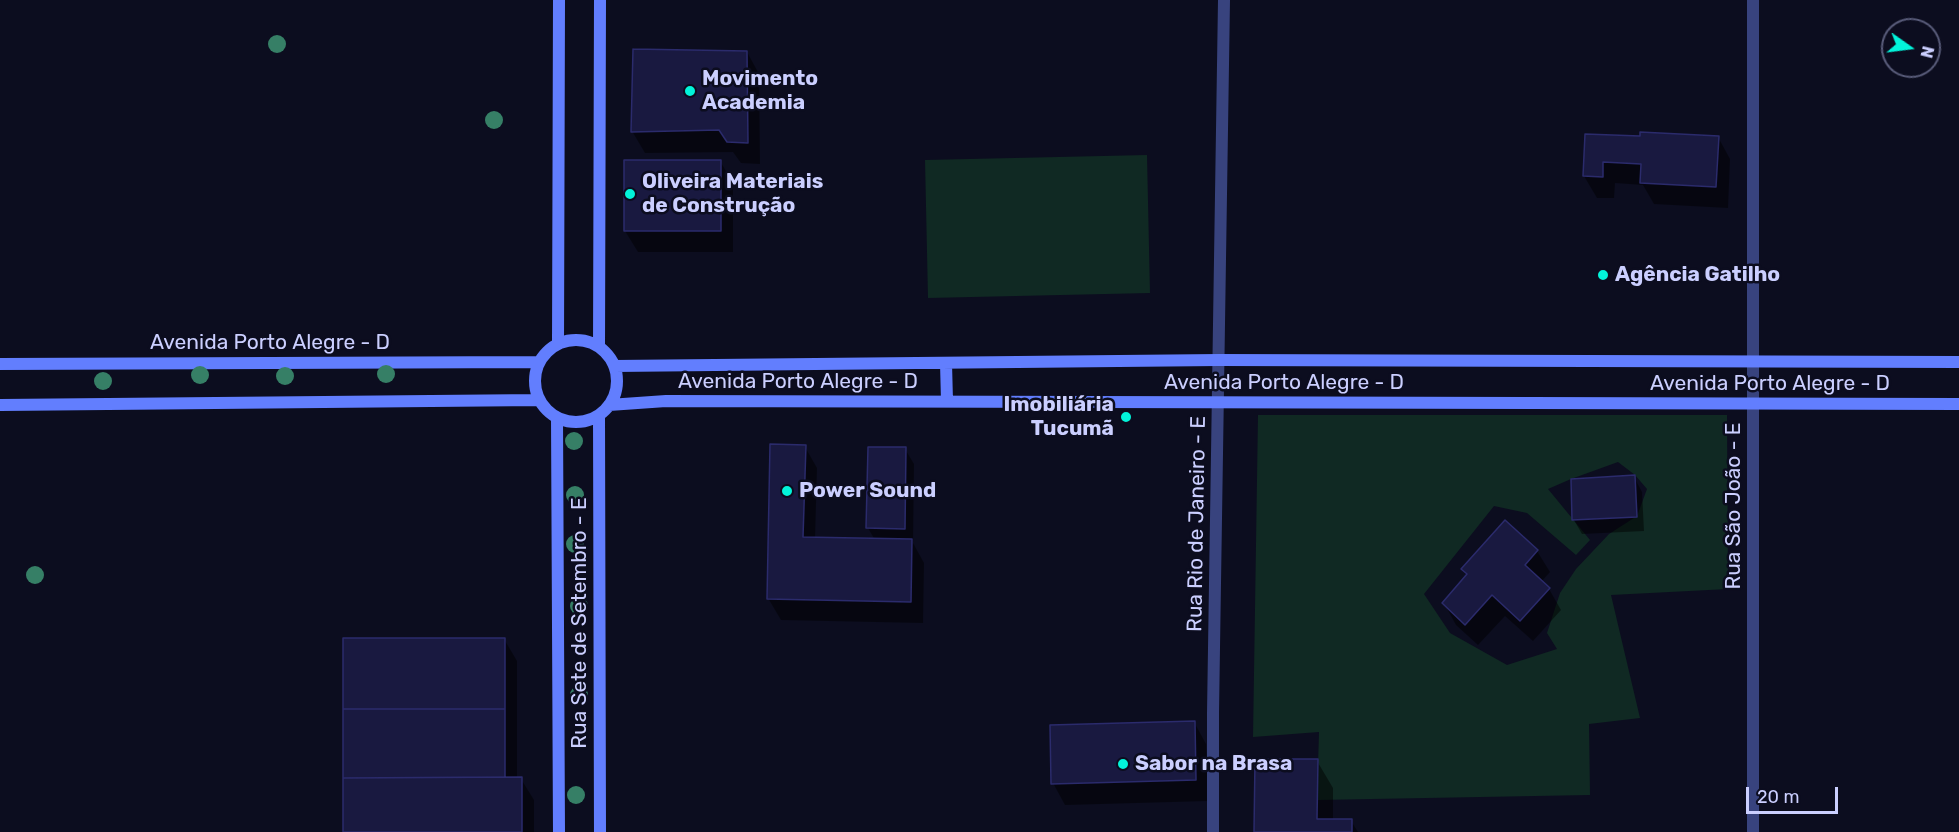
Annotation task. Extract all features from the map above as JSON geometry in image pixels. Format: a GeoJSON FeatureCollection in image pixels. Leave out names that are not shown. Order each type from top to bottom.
{"type":"FeatureCollection","features":[{"type":"Feature","properties":{"kind":"street"},"geometry":{"type":"LineString","coordinates":[[558,344],[559,0]]}},
{"type":"Feature","properties":{"kind":"street"},"geometry":{"type":"LineString","coordinates":[[598,347],[600,0]]}},
{"type":"Feature","properties":{"kind":"street","name":"Rua Rio de Janeiro - E"},"geometry":{"type":"LineString","coordinates":[[1213,832],[1224,0]]}},
{"type":"Feature","properties":{"kind":"street","name":"Rua São João - E"},"geometry":{"type":"LineString","coordinates":[[1753,0],[1754,832]]}},
{"type":"Feature","properties":{"kind":"street"},"geometry":{"type":"LineString","coordinates":[[572,340],[586,341],[598,347],[608,355],[614,366],[616,386],[609,405],[590,420],[568,422],[557,418],[539,400],[535,387],[535,375],[540,362],[547,351],[558,344],[572,340]]}},
{"type":"Feature","properties":{"kind":"street","name":"Avenida Porto Alegre - D"},"geometry":{"type":"LineString","coordinates":[[614,366],[1219,360],[1959,362]]}},
{"type":"Feature","properties":{"kind":"street","name":"Avenida Porto Alegre - D"},"geometry":{"type":"LineString","coordinates":[[0,364],[540,362]]}},
{"type":"Feature","properties":{"kind":"street"},"geometry":{"type":"LineString","coordinates":[[946,363],[947,401]]}},
{"type":"Feature","properties":{"kind":"street"},"geometry":{"type":"LineString","coordinates":[[0,405],[539,400]]}},
{"type":"Feature","properties":{"kind":"street","name":"Avenida Porto Alegre - D"},"geometry":{"type":"LineString","coordinates":[[609,405],[666,401],[1959,404]]}},
{"type":"Feature","properties":{"kind":"street","name":"Rua Sete de Setembro - E"},"geometry":{"type":"LineString","coordinates":[[599,415],[600,832]]}},
{"type":"Feature","properties":{"kind":"street","name":"Rua Sete de Setembro - E"},"geometry":{"type":"LineString","coordinates":[[557,418],[558,832]]}},
{"type":"Feature","properties":{"kind":"green space"},"geometry":{"type":"Polygon","coordinates":[[[1147,155],[1150,293],[928,298],[925,160],[1147,155]]]}},
{"type":"Feature","properties":{"kind":"green space"},"geometry":{"type":"Polygon","coordinates":[[[1258,415],[1727,415],[1728,589],[1611,595],[1640,718],[1589,724],[1590,795],[1317,800],[1319,732],[1253,737],[1258,415]],[[1618,462],[1548,489],[1590,540],[1576,555],[1527,513],[1494,506],[1424,594],[1450,633],[1507,665],[1557,649],[1547,633],[1560,593],[1576,569],[1609,534],[1637,516],[1647,489],[1635,475],[1618,462]]]}},
{"type":"Feature","properties":{"kind":"building","name":"Movimento Academia"},"geometry":{"type":"Polygon","coordinates":[[[633,49],[747,51],[748,143],[727,142],[719,130],[631,132],[633,49]]]}},
{"type":"Feature","properties":{"kind":"building"},"geometry":{"type":"Polygon","coordinates":[[[1640,132],[1719,136],[1716,187],[1640,183],[1641,164],[1603,162],[1603,177],[1583,176],[1585,134],[1640,136],[1640,132]]]}},
{"type":"Feature","properties":{"kind":"building"},"geometry":{"type":"Polygon","coordinates":[[[624,160],[721,160],[721,231],[624,231],[624,160]]]}},
{"type":"Feature","properties":{"kind":"building","name":"Power Sound"},"geometry":{"type":"Polygon","coordinates":[[[770,444],[806,445],[803,537],[912,539],[911,602],[767,599],[770,444]]]}},
{"type":"Feature","properties":{"kind":"building"},"geometry":{"type":"Polygon","coordinates":[[[868,447],[906,447],[905,529],[866,528],[868,447]]]}},
{"type":"Feature","properties":{"kind":"building"},"geometry":{"type":"Polygon","coordinates":[[[1635,475],[1637,517],[1572,520],[1571,479],[1635,475]]]}},
{"type":"Feature","properties":{"kind":"building"},"geometry":{"type":"Polygon","coordinates":[[[1505,520],[1538,550],[1525,565],[1550,588],[1520,621],[1492,595],[1465,625],[1442,603],[1467,574],[1461,569],[1505,520]]]}},
{"type":"Feature","properties":{"kind":"building"},"geometry":{"type":"Polygon","coordinates":[[[343,638],[505,638],[505,709],[343,709],[343,638]]]}},
{"type":"Feature","properties":{"kind":"building"},"geometry":{"type":"Polygon","coordinates":[[[343,709],[505,709],[505,777],[343,778],[343,709]]]}},
{"type":"Feature","properties":{"kind":"building","name":"Sabor na Brasa"},"geometry":{"type":"Polygon","coordinates":[[[1195,721],[1196,780],[1051,784],[1050,725],[1195,721]]]}},
{"type":"Feature","properties":{"kind":"building"},"geometry":{"type":"Polygon","coordinates":[[[1255,759],[1318,759],[1317,819],[1352,819],[1352,832],[1254,832],[1255,759]]]}},
{"type":"Feature","properties":{"kind":"building"},"geometry":{"type":"Polygon","coordinates":[[[522,777],[522,832],[343,832],[343,778],[522,777]]]}},
{"type":"Feature","properties":{"kind":"place","name":"Movimento Academia"},"geometry":{"type":"Point","coordinates":[690,91]}},
{"type":"Feature","properties":{"kind":"place","name":"Oliveira Materiais de Construção"},"geometry":{"type":"Point","coordinates":[630,194]}},
{"type":"Feature","properties":{"kind":"place","name":"Agência Gatilho"},"geometry":{"type":"Point","coordinates":[1603,275]}},
{"type":"Feature","properties":{"kind":"place","name":"Imobiliária Tucumã"},"geometry":{"type":"Point","coordinates":[1126,417]}},
{"type":"Feature","properties":{"kind":"place","name":"Power Sound"},"geometry":{"type":"Point","coordinates":[787,491]}},
{"type":"Feature","properties":{"kind":"place","name":"Sabor na Brasa"},"geometry":{"type":"Point","coordinates":[1123,764]}}]}
